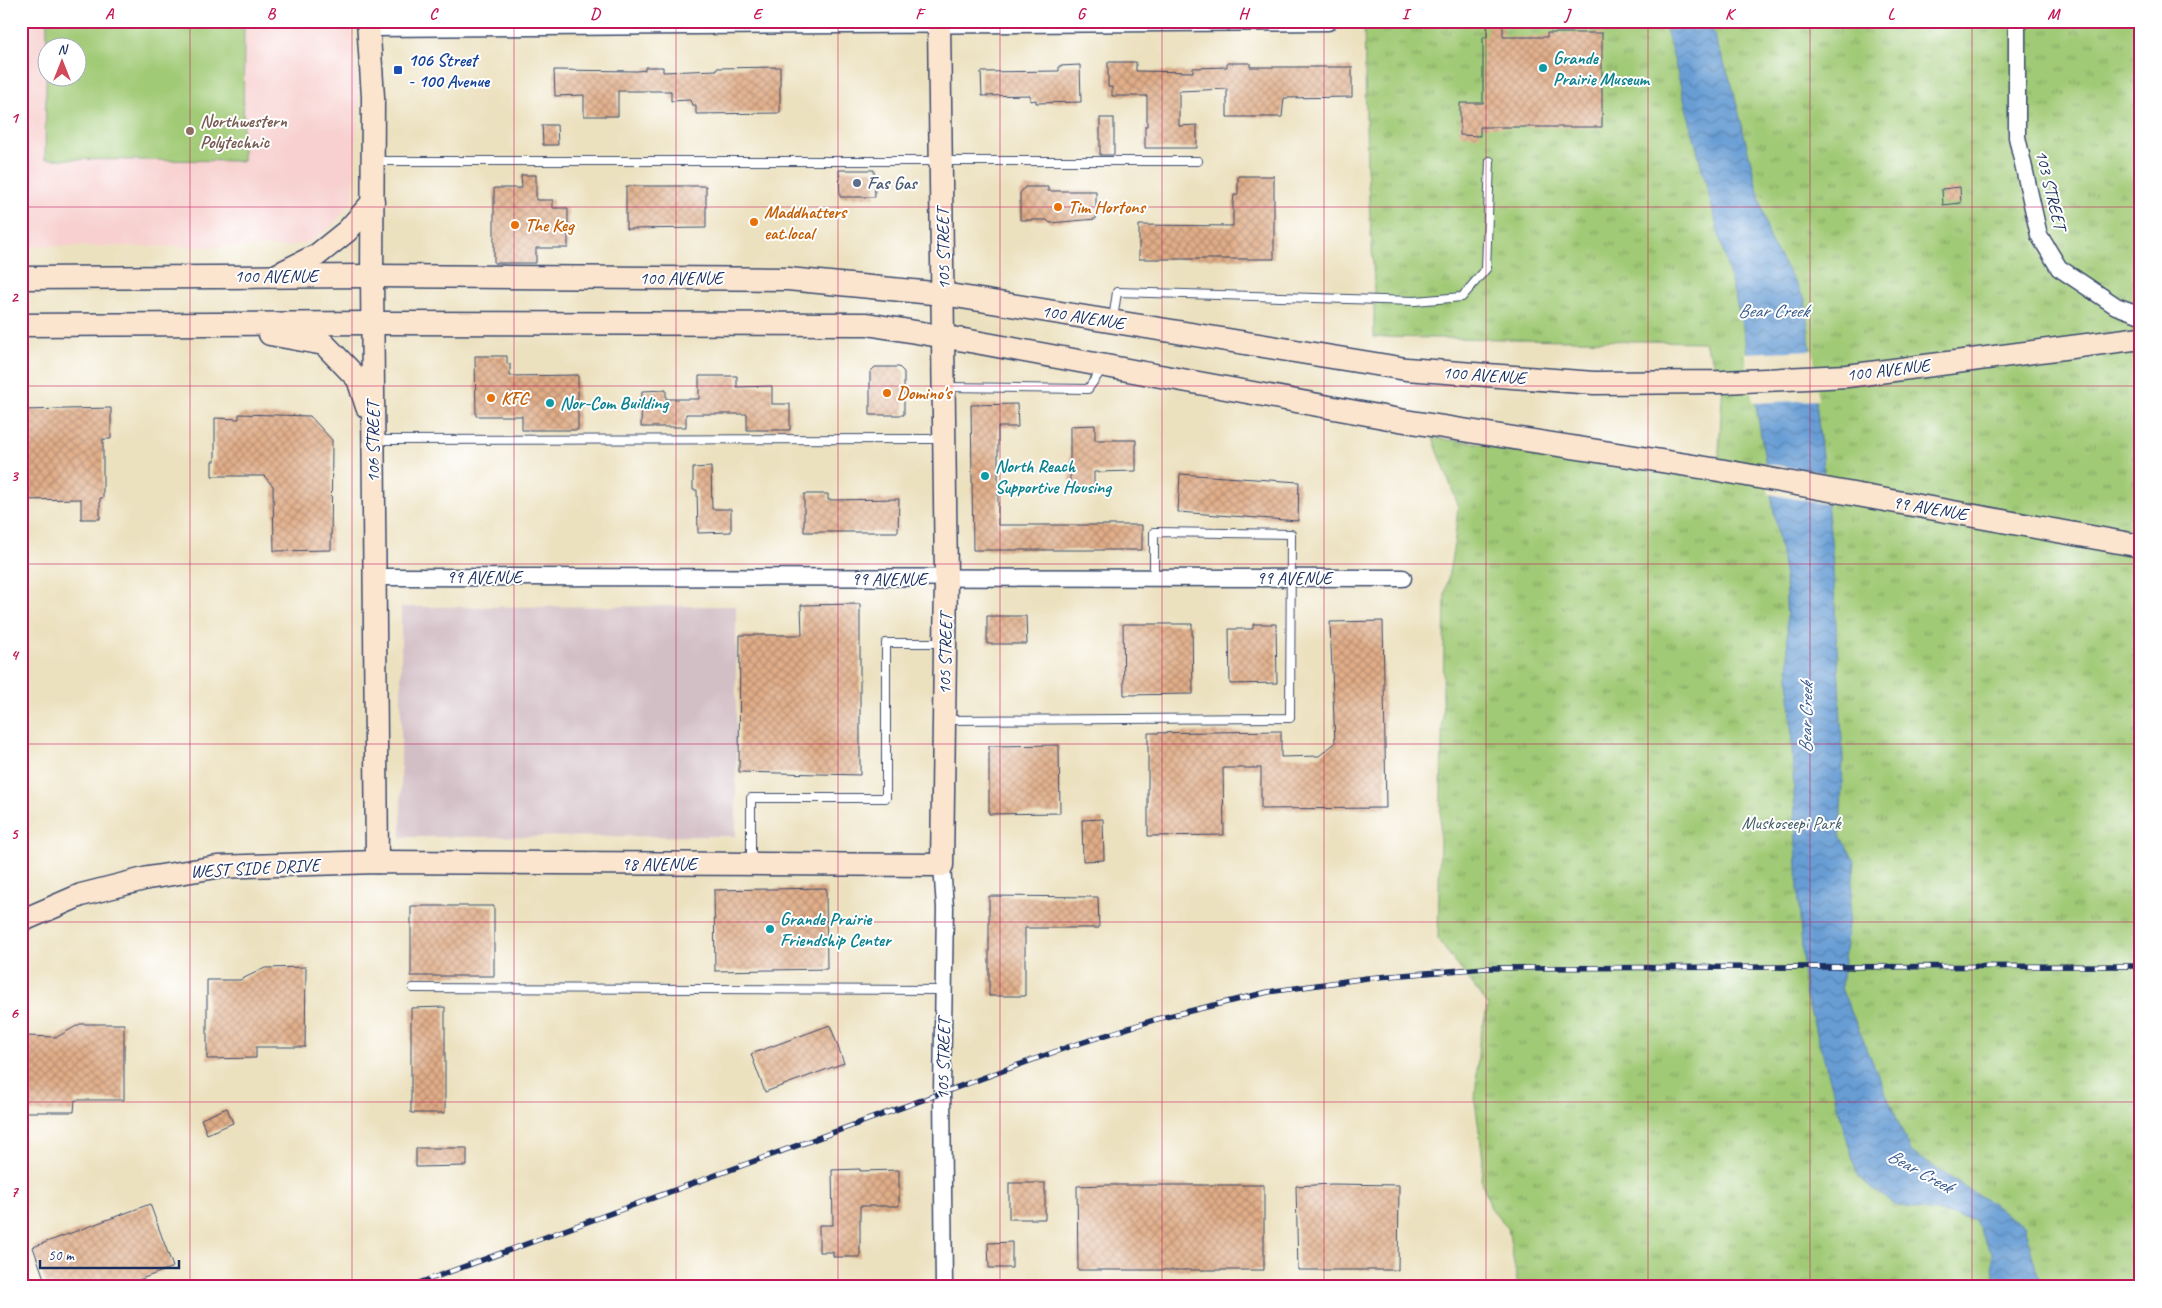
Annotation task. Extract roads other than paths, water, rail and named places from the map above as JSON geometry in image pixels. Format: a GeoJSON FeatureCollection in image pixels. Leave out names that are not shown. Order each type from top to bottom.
{"type":"FeatureCollection","features":[{"type":"Feature","properties":{"kind":"main road","name":"105 STREET"},"geometry":{"type":"LineString","coordinates":[[939,23],[946,579],[942,865]]}},
{"type":"Feature","properties":{"kind":"main road","name":"106 STREET"},"geometry":{"type":"LineString","coordinates":[[369,25],[373,97],[372,276],[377,862]]}},
{"type":"Feature","properties":{"kind":"main road"},"geometry":{"type":"LineString","coordinates":[[274,276],[317,255],[347,231],[373,202]]}},
{"type":"Feature","properties":{"kind":"main road","name":"100 AVENUE"},"geometry":{"type":"LineString","coordinates":[[21,278],[372,276],[788,279],[943,294],[1406,369],[1594,383],[1723,382],[1847,376],[2141,338]]}},
{"type":"Feature","properties":{"kind":"main road"},"geometry":{"type":"LineString","coordinates":[[21,325],[373,323],[867,324],[1105,366]]}},
{"type":"Feature","properties":{"kind":"main road"},"geometry":{"type":"LineString","coordinates":[[220,324],[324,344],[358,379],[373,433]]}},
{"type":"Feature","properties":{"kind":"main road","name":"99 AVENUE"},"geometry":{"type":"LineString","coordinates":[[1105,366],[1404,421],[1719,470],[2141,546]]}},
{"type":"Feature","properties":{"kind":"main road","name":"98 AVENUE"},"geometry":{"type":"LineString","coordinates":[[377,862],[942,865]]}},
{"type":"Feature","properties":{"kind":"main road","name":"WEST SIDE DRIVE"},"geometry":{"type":"LineString","coordinates":[[21,921],[81,895],[148,878],[217,867],[377,862]]}},
{"type":"Feature","properties":{"kind":"street","name":"103 STREET"},"geometry":{"type":"LineString","coordinates":[[2017,21],[2017,137],[2039,235],[2059,268],[2116,306],[2141,315]]}},
{"type":"Feature","properties":{"kind":"street"},"geometry":{"type":"LineString","coordinates":[[369,25],[1328,22]]}},
{"type":"Feature","properties":{"kind":"street","name":"99 AVENUE"},"geometry":{"type":"LineString","coordinates":[[374,577],[1404,578]]}},
{"type":"Feature","properties":{"kind":"street","name":"105 STREET"},"geometry":{"type":"LineString","coordinates":[[942,865],[945,908],[944,1287]]}},
{"type":"Feature","properties":{"kind":"lane"},"geometry":{"type":"LineString","coordinates":[[373,161],[1198,161]]}},
{"type":"Feature","properties":{"kind":"lane"},"geometry":{"type":"LineString","coordinates":[[1112,322],[1117,292],[1415,302],[1462,297],[1486,269],[1490,161]]}},
{"type":"Feature","properties":{"kind":"lane"},"geometry":{"type":"LineString","coordinates":[[943,386],[1088,389],[1105,366]]}},
{"type":"Feature","properties":{"kind":"lane"},"geometry":{"type":"LineString","coordinates":[[373,433],[944,439]]}},
{"type":"Feature","properties":{"kind":"lane"},"geometry":{"type":"LineString","coordinates":[[944,720],[1290,718],[1291,534],[1154,532],[1154,578]]}},
{"type":"Feature","properties":{"kind":"lane"},"geometry":{"type":"LineString","coordinates":[[751,864],[751,798],[886,798],[886,643],[945,643]]}},
{"type":"Feature","properties":{"kind":"lane"},"geometry":{"type":"LineString","coordinates":[[413,988],[944,990]]}},
{"type":"Feature","properties":{"kind":"water","name":"Bear Creek"},"geometry":{"type":"Polygon","coordinates":[[[1664,21],[1709,21],[1732,85],[1770,241],[1805,300],[1832,549],[1843,760],[1840,836],[1855,861],[1841,988],[1911,1152],[2024,1225],[2041,1287],[1995,1287],[1992,1253],[1974,1219],[1895,1205],[1858,1177],[1805,993],[1798,890],[1785,578],[1743,328],[1664,21]]]}},
{"type":"Feature","properties":{"kind":"railway"},"geometry":{"type":"LineString","coordinates":[[408,1287],[1068,1047],[1157,1019],[1268,992],[1367,978],[1485,968],[2141,966]]}},
{"type":"Feature","properties":{"kind":"place","name":"Grande Prairie Museum"},"geometry":{"type":"Point","coordinates":[1543,68]}},
{"type":"Feature","properties":{"kind":"place","name":"106 Street - 100 Avenue"},"geometry":{"type":"Point","coordinates":[398,70]}},
{"type":"Feature","properties":{"kind":"place","name":"Northwestern Polytechnic"},"geometry":{"type":"Point","coordinates":[190,131]}},
{"type":"Feature","properties":{"kind":"place","name":"Fas Gas"},"geometry":{"type":"Point","coordinates":[857,183]}},
{"type":"Feature","properties":{"kind":"place","name":"Tim Hortons"},"geometry":{"type":"Point","coordinates":[1058,207]}},
{"type":"Feature","properties":{"kind":"place","name":"Maddhatters eat.local"},"geometry":{"type":"Point","coordinates":[754,222]}},
{"type":"Feature","properties":{"kind":"place","name":"The Keg"},"geometry":{"type":"Point","coordinates":[515,225]}},
{"type":"Feature","properties":{"kind":"place","name":"Domino's"},"geometry":{"type":"Point","coordinates":[887,393]}},
{"type":"Feature","properties":{"kind":"place","name":"KFC"},"geometry":{"type":"Point","coordinates":[491,398]}},
{"type":"Feature","properties":{"kind":"place","name":"Nor-Com Building"},"geometry":{"type":"Point","coordinates":[550,403]}},
{"type":"Feature","properties":{"kind":"place","name":"North Reach Supportive Housing"},"geometry":{"type":"Point","coordinates":[985,476]}},
{"type":"Feature","properties":{"kind":"place","name":"Grande Prairie Friendship Center"},"geometry":{"type":"Point","coordinates":[770,929]}},
{"type":"Feature","properties":{"kind":"park label","name":"Muskoseepi Park"},"geometry":{"type":"Point","coordinates":[1791,823]}}]}
